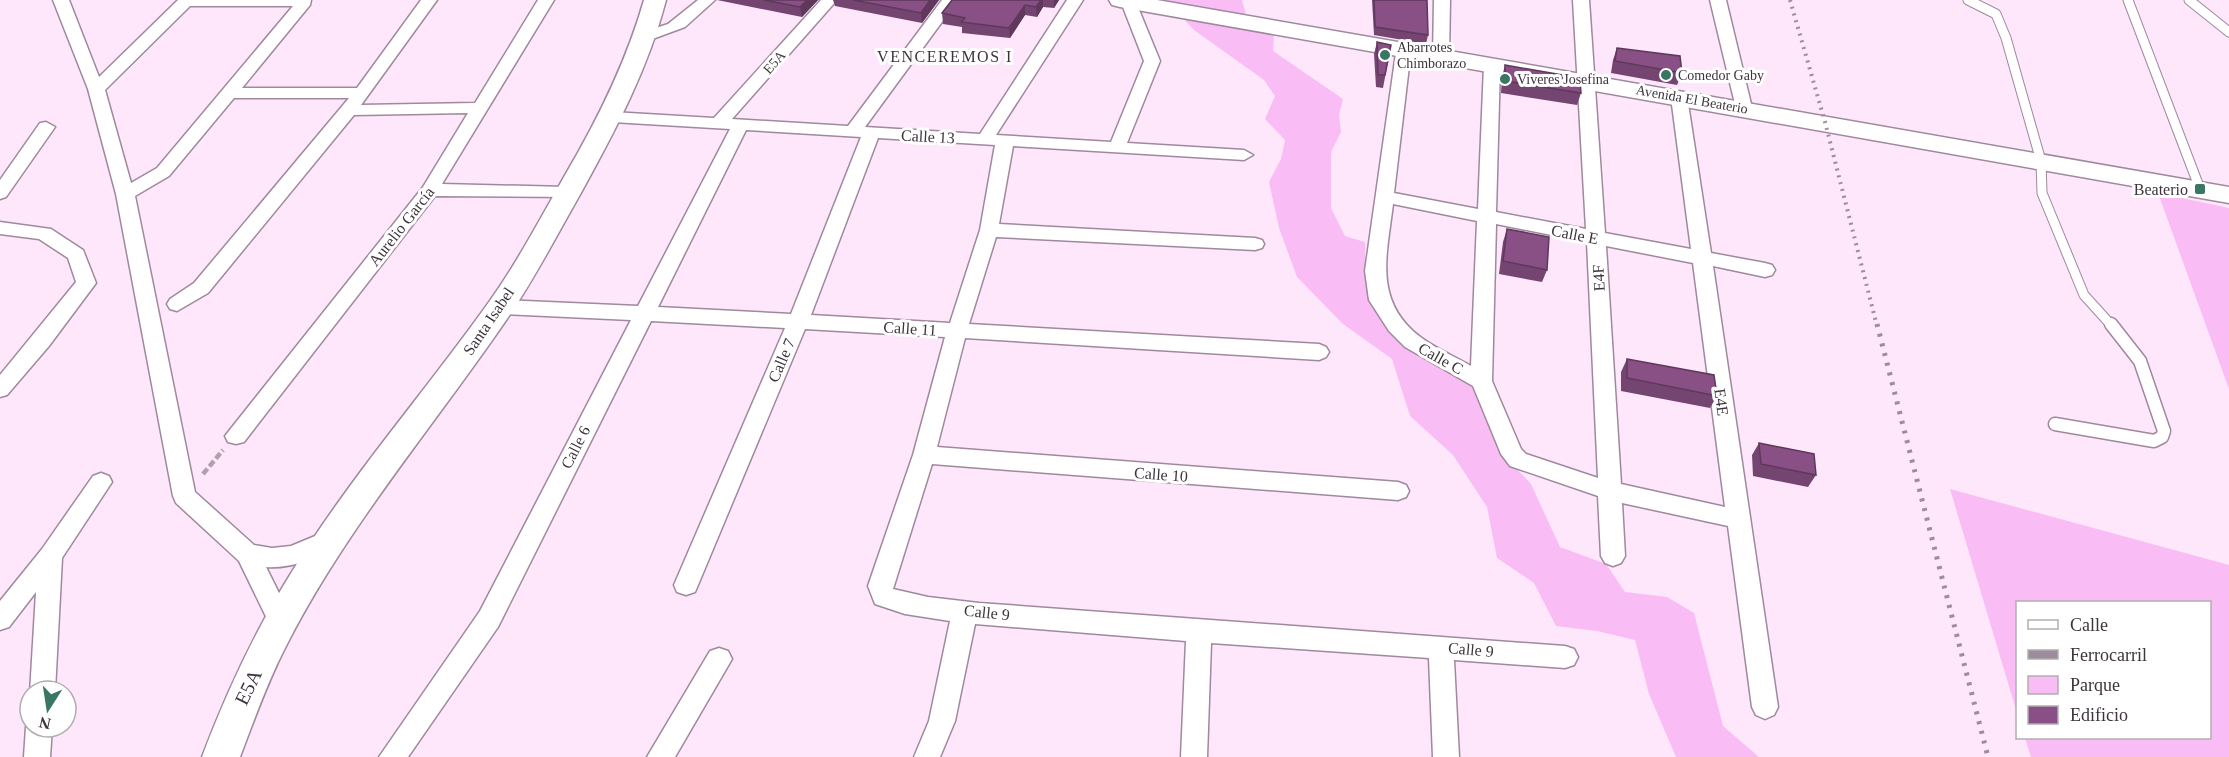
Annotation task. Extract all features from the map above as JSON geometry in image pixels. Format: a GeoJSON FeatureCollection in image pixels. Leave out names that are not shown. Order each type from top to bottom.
{"type":"FeatureCollection","features":[{"type":"Feature","properties":{"kind":"street"},"geometry":{"type":"LineString","coordinates":[[61,0],[96,89],[127,200],[184,496],[247,554],[280,621]]}},
{"type":"Feature","properties":{"kind":"street"},"geometry":{"type":"LineString","coordinates":[[177,304],[201,288],[349,110],[429,0]]}},
{"type":"Feature","properties":{"kind":"street","name":"Aurelio García"},"geometry":{"type":"LineString","coordinates":[[236,436],[430,190],[546,0]]}},
{"type":"Feature","properties":{"kind":"street","name":"Santa Isabel"},"geometry":{"type":"LineString","coordinates":[[280,621],[333,539],[501,307],[612,117],[647,36],[655,0]]}},
{"type":"Feature","properties":{"kind":"street"},"geometry":{"type":"LineString","coordinates":[[647,36],[681,26],[707,0]]}},
{"type":"Feature","properties":{"kind":"street","name":"E5A"},"geometry":{"type":"LineString","coordinates":[[729,124],[829,0]]}},
{"type":"Feature","properties":{"kind":"street","name":"Calle 7"},"geometry":{"type":"LineString","coordinates":[[686,585],[798,321],[862,132],[950,0]]}},
{"type":"Feature","properties":{"kind":"street"},"geometry":{"type":"LineString","coordinates":[[985,139],[1075,0]]}},
{"type":"Feature","properties":{"kind":"street"},"geometry":{"type":"LineString","coordinates":[[1442,0],[1442,56]]}},
{"type":"Feature","properties":{"kind":"street","name":"E4F"},"geometry":{"type":"LineString","coordinates":[[1581,0],[1588,81],[1613,556]]}},
{"type":"Feature","properties":{"kind":"street"},"geometry":{"type":"LineString","coordinates":[[1718,0],[1744,108]]}},
{"type":"Feature","properties":{"kind":"street"},"geometry":{"type":"LineString","coordinates":[[96,89],[186,1],[306,1]]}},
{"type":"Feature","properties":{"kind":"street"},"geometry":{"type":"LineString","coordinates":[[127,200],[163,171],[306,1]]}},
{"type":"Feature","properties":{"kind":"street"},"geometry":{"type":"LineString","coordinates":[[1118,147],[1152,61],[1124,1]]}},
{"type":"Feature","properties":{"kind":"street","name":"Avenida El Beaterio"},"geometry":{"type":"LineString","coordinates":[[1124,1],[1744,108],[2229,195]]}},
{"type":"Feature","properties":{"kind":"street","name":"Calle C"},"geometry":{"type":"LineString","coordinates":[[1403,49],[1376,271],[1380,300],[1396,326],[1412,342],[1481,381],[1512,454],[1518,460],[1610,491],[1739,519]]}},
{"type":"Feature","properties":{"kind":"street"},"geometry":{"type":"LineString","coordinates":[[1481,381],[1492,65]]}},
{"type":"Feature","properties":{"kind":"street"},"geometry":{"type":"LineString","coordinates":[[227,93],[362,93]]}},
{"type":"Feature","properties":{"kind":"street","name":"E4E"},"geometry":{"type":"LineString","coordinates":[[1679,97],[1765,707]]}},
{"type":"Feature","properties":{"kind":"street"},"geometry":{"type":"LineString","coordinates":[[349,110],[482,108]]}},
{"type":"Feature","properties":{"kind":"street","name":"Calle 13"},"geometry":{"type":"LineString","coordinates":[[612,117],[1244,155]]}},
{"type":"Feature","properties":{"kind":"street","name":"Calle 6"},"geometry":{"type":"LineString","coordinates":[[392,757],[489,619],[643,312],[729,124]]}},
{"type":"Feature","properties":{"kind":"street"},"geometry":{"type":"LineString","coordinates":[[0,193],[46,127]]}},
{"type":"Feature","properties":{"kind":"street","name":"Calle 9"},"geometry":{"type":"LineString","coordinates":[[1005,140],[988,230],[957,331],[924,454],[880,586],[884,597],[902,603],[1199,632],[1441,646],[1565,657]]}},
{"type":"Feature","properties":{"kind":"street"},"geometry":{"type":"LineString","coordinates":[[430,190],[567,193]]}},
{"type":"Feature","properties":{"kind":"street","name":"Calle E"},"geometry":{"type":"LineString","coordinates":[[1385,197],[1765,270]]}},
{"type":"Feature","properties":{"kind":"street"},"geometry":{"type":"LineString","coordinates":[[0,228],[44,232],[76,255],[86,283],[42,341],[0,389]]}},
{"type":"Feature","properties":{"kind":"street"},"geometry":{"type":"LineString","coordinates":[[988,230],[1256,244]]}},
{"type":"Feature","properties":{"kind":"street","name":"Calle 11"},"geometry":{"type":"LineString","coordinates":[[501,307],[643,312],[1319,352]]}},
{"type":"Feature","properties":{"kind":"street","name":"Calle 10"},"geometry":{"type":"LineString","coordinates":[[924,454],[1398,491]]}},
{"type":"Feature","properties":{"kind":"street"},"geometry":{"type":"LineString","coordinates":[[0,619],[50,556],[101,482]]}},
{"type":"Feature","properties":{"kind":"street"},"geometry":{"type":"LineString","coordinates":[[247,554],[272,560],[299,554],[333,539]]}},
{"type":"Feature","properties":{"kind":"street"},"geometry":{"type":"LineString","coordinates":[[43,679],[50,556]]}},
{"type":"Feature","properties":{"kind":"street"},"geometry":{"type":"LineString","coordinates":[[927,757],[942,721],[965,610]]}},
{"type":"Feature","properties":{"kind":"street","name":"E5A"},"geometry":{"type":"LineString","coordinates":[[221,757],[237,710],[280,621]]}},
{"type":"Feature","properties":{"kind":"street"},"geometry":{"type":"LineString","coordinates":[[1194,757],[1199,632]]}},
{"type":"Feature","properties":{"kind":"street"},"geometry":{"type":"LineString","coordinates":[[1441,646],[1446,757]]}},
{"type":"Feature","properties":{"kind":"street"},"geometry":{"type":"LineString","coordinates":[[660,757],[719,659]]}},
{"type":"Feature","properties":{"kind":"street"},"geometry":{"type":"LineString","coordinates":[[37,757],[38,739]]}},
{"type":"Feature","properties":{"kind":"lane"},"geometry":{"type":"LineString","coordinates":[[1968,0],[1996,14],[2006,38],[2041,161],[2042,193],[2084,295],[2120,334],[2140,361],[2164,431],[2162,437],[2154,441],[2055,424]]}},
{"type":"Feature","properties":{"kind":"lane"},"geometry":{"type":"LineString","coordinates":[[2128,0],[2200,189]]}},
{"type":"Feature","properties":{"kind":"lane"},"geometry":{"type":"LineString","coordinates":[[2188,0],[2229,32]]}},
{"type":"Feature","properties":{"kind":"path"},"geometry":{"type":"LineString","coordinates":[[184,496],[236,436]]}},
{"type":"Feature","properties":{"kind":"green space"},"geometry":{"type":"Polygon","coordinates":[[[1166,0],[1242,0],[1250,29],[1274,34],[1273,51],[1343,99],[1339,115],[1341,132],[1331,152],[1331,208],[1345,236],[1365,242],[1365,272],[1370,302],[1385,324],[1405,345],[1476,389],[1502,454],[1531,484],[1560,547],[1606,564],[1625,592],[1667,597],[1694,613],[1723,726],[1759,757],[1676,757],[1649,694],[1635,640],[1597,631],[1556,626],[1534,583],[1497,558],[1487,507],[1453,455],[1410,416],[1392,359],[1343,324],[1297,277],[1279,228],[1269,182],[1281,159],[1285,140],[1265,119],[1275,96],[1264,80],[1194,30],[1166,0]]]}},
{"type":"Feature","properties":{"kind":"green space"},"geometry":{"type":"Polygon","coordinates":[[[2158,193],[2229,208],[2229,389],[2158,193]]]}},
{"type":"Feature","properties":{"kind":"green space"},"geometry":{"type":"Polygon","coordinates":[[[1950,489],[2229,565],[2229,757],[2031,757],[2025,739],[2211,739],[2211,601],[2016,601],[2016,710],[1950,489]]]}},
{"type":"Feature","properties":{"kind":"building"},"geometry":{"type":"Polygon","coordinates":[[[764,0],[807,0],[800,7],[764,0]]]}},
{"type":"Feature","properties":{"kind":"building"},"geometry":{"type":"Polygon","coordinates":[[[853,0],[930,0],[921,13],[853,0]]]}},
{"type":"Feature","properties":{"kind":"building"},"geometry":{"type":"Polygon","coordinates":[[[952,0],[1041,0],[1036,7],[1025,5],[1009,28],[961,22],[965,18],[942,13],[952,0]]]}},
{"type":"Feature","properties":{"kind":"building"},"geometry":{"type":"Polygon","coordinates":[[[1374,0],[1427,0],[1428,35],[1375,27],[1374,0]]]}},
{"type":"Feature","properties":{"kind":"building"},"geometry":{"type":"Polygon","coordinates":[[[1377,42],[1391,45],[1385,75],[1378,75],[1377,42]]]}},
{"type":"Feature","properties":{"kind":"building"},"geometry":{"type":"Polygon","coordinates":[[[1617,48],[1680,56],[1682,73],[1615,61],[1617,48]]]}},
{"type":"Feature","properties":{"kind":"building"},"geometry":{"type":"Polygon","coordinates":[[[1505,65],[1574,77],[1580,80],[1581,93],[1505,81],[1505,65]]]}},
{"type":"Feature","properties":{"kind":"building"},"geometry":{"type":"Polygon","coordinates":[[[1507,229],[1549,237],[1547,270],[1503,261],[1507,229]]]}},
{"type":"Feature","properties":{"kind":"building"},"geometry":{"type":"Polygon","coordinates":[[[1627,359],[1714,375],[1717,396],[1627,378],[1627,359]]]}},
{"type":"Feature","properties":{"kind":"building"},"geometry":{"type":"Polygon","coordinates":[[[1759,443],[1814,454],[1816,475],[1761,464],[1759,443]]]}},
{"type":"Feature","properties":{"kind":"railway"},"geometry":{"type":"LineString","coordinates":[[1790,0],[1825,122],[1877,326]]}},
{"type":"Feature","properties":{"kind":"railway"},"geometry":{"type":"LineString","coordinates":[[1877,324],[1988,757]]}},
{"type":"Feature","properties":{"kind":"place","name":"Abarrotes Chimborazo"},"geometry":{"type":"Point","coordinates":[1385,55]}},
{"type":"Feature","properties":{"kind":"place","name":"Comedor Gaby"},"geometry":{"type":"Point","coordinates":[1666,75]}},
{"type":"Feature","properties":{"kind":"place","name":"Viveres Josefina"},"geometry":{"type":"Point","coordinates":[1505,79]}},
{"type":"Feature","properties":{"kind":"place","name":"Beaterio"},"geometry":{"type":"Point","coordinates":[2200,189]}},
{"type":"Feature","properties":{"kind":"district","name":"VENCEREMOS I"},"geometry":{"type":"Point","coordinates":[945,56]}}]}
